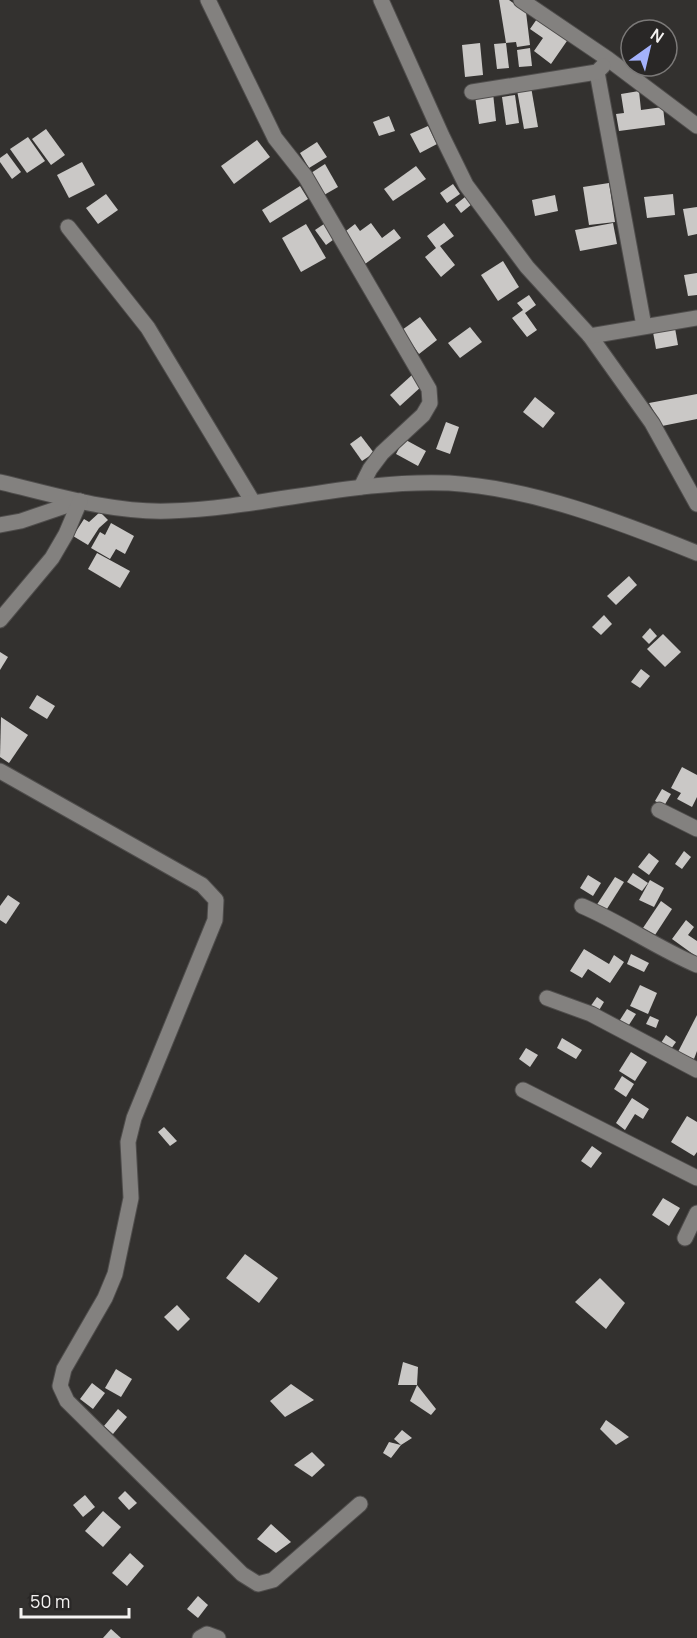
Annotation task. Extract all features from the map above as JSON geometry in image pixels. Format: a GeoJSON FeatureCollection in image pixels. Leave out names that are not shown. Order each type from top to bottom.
{"type":"FeatureCollection","features":[{"type":"Feature","properties":{"kind":"street"},"geometry":{"type":"LineString","coordinates":[[208,0],[275,138],[305,176],[429,389],[430,403],[423,415],[382,453],[370,469],[362,487]]}},
{"type":"Feature","properties":{"kind":"street"},"geometry":{"type":"LineString","coordinates":[[381,0],[466,185],[526,267],[590,336],[652,423],[697,504]]}},
{"type":"Feature","properties":{"kind":"street"},"geometry":{"type":"LineString","coordinates":[[521,0],[608,59],[697,126]]}},
{"type":"Feature","properties":{"kind":"street"},"geometry":{"type":"LineString","coordinates":[[472,92],[597,72],[608,59]]}},
{"type":"Feature","properties":{"kind":"street"},"geometry":{"type":"LineString","coordinates":[[597,72],[644,326]]}},
{"type":"Feature","properties":{"kind":"street"},"geometry":{"type":"LineString","coordinates":[[68,227],[148,328],[253,502]]}},
{"type":"Feature","properties":{"kind":"street"},"geometry":{"type":"LineString","coordinates":[[590,336],[697,318]]}},
{"type":"Feature","properties":{"kind":"street"},"geometry":{"type":"LineString","coordinates":[[0,482],[80,501],[125,508],[167,511],[210,508],[362,487],[408,483],[450,483],[492,488],[544,500],[607,519],[697,553]]}},
{"type":"Feature","properties":{"kind":"street"},"geometry":{"type":"LineString","coordinates":[[0,525],[21,521],[80,501]]}},
{"type":"Feature","properties":{"kind":"street"},"geometry":{"type":"LineString","coordinates":[[0,620],[51,558],[66,534],[80,501]]}},
{"type":"Feature","properties":{"kind":"street"},"geometry":{"type":"LineString","coordinates":[[0,771],[202,885],[216,900],[215,920],[134,1118],[128,1142],[131,1198],[115,1274],[105,1298],[64,1369],[60,1386],[67,1401],[242,1574],[258,1584],[273,1580],[360,1504]]}},
{"type":"Feature","properties":{"kind":"street"},"geometry":{"type":"LineString","coordinates":[[659,810],[697,829]]}},
{"type":"Feature","properties":{"kind":"street"},"geometry":{"type":"LineString","coordinates":[[582,906],[612,919],[652,943],[697,965]]}},
{"type":"Feature","properties":{"kind":"street"},"geometry":{"type":"LineString","coordinates":[[548,998],[591,1014],[697,1070]]}},
{"type":"Feature","properties":{"kind":"street"},"geometry":{"type":"LineString","coordinates":[[523,1090],[697,1178]]}},
{"type":"Feature","properties":{"kind":"street"},"geometry":{"type":"LineString","coordinates":[[685,1238],[697,1213]]}},
{"type":"Feature","properties":{"kind":"street"},"geometry":{"type":"LineString","coordinates":[[200,1638],[207,1634],[218,1638]]}},
{"type":"Feature","properties":{"kind":"building"},"geometry":{"type":"Polygon","coordinates":[[[499,0],[509,0],[526,12],[530,45],[517,47],[516,42],[506,43],[499,0]]]}},
{"type":"Feature","properties":{"kind":"building"},"geometry":{"type":"Polygon","coordinates":[[[539,16],[569,38],[551,64],[534,51],[543,38],[530,29],[539,16]]]}},
{"type":"Feature","properties":{"kind":"building"},"geometry":{"type":"Polygon","coordinates":[[[480,43],[483,75],[465,77],[462,45],[480,43]]]}},
{"type":"Feature","properties":{"kind":"building"},"geometry":{"type":"Polygon","coordinates":[[[506,43],[509,68],[497,69],[494,44],[506,43]]]}},
{"type":"Feature","properties":{"kind":"building"},"geometry":{"type":"Polygon","coordinates":[[[530,48],[532,66],[519,67],[517,50],[530,48]]]}},
{"type":"Feature","properties":{"kind":"building"},"geometry":{"type":"Polygon","coordinates":[[[531,87],[538,127],[524,129],[517,90],[531,87]]]}},
{"type":"Feature","properties":{"kind":"building"},"geometry":{"type":"Polygon","coordinates":[[[639,91],[641,110],[663,107],[665,125],[619,131],[616,114],[624,113],[621,94],[639,91]]]}},
{"type":"Feature","properties":{"kind":"building"},"geometry":{"type":"Polygon","coordinates":[[[493,93],[496,121],[479,124],[475,96],[493,93]]]}},
{"type":"Feature","properties":{"kind":"building"},"geometry":{"type":"Polygon","coordinates":[[[515,95],[519,123],[506,125],[502,97],[515,95]]]}},
{"type":"Feature","properties":{"kind":"building"},"geometry":{"type":"Polygon","coordinates":[[[389,116],[395,131],[379,136],[373,122],[389,116]]]}},
{"type":"Feature","properties":{"kind":"building"},"geometry":{"type":"Polygon","coordinates":[[[428,126],[437,144],[420,153],[410,134],[428,126]]]}},
{"type":"Feature","properties":{"kind":"building"},"geometry":{"type":"Polygon","coordinates":[[[46,129],[65,155],[51,165],[32,139],[46,129]]]}},
{"type":"Feature","properties":{"kind":"building"},"geometry":{"type":"Polygon","coordinates":[[[28,137],[45,161],[27,173],[10,149],[28,137]]]}},
{"type":"Feature","properties":{"kind":"building"},"geometry":{"type":"Polygon","coordinates":[[[257,140],[270,157],[234,184],[221,166],[257,140]]]}},
{"type":"Feature","properties":{"kind":"building"},"geometry":{"type":"Polygon","coordinates":[[[317,142],[327,157],[309,168],[300,153],[317,142]]]}},
{"type":"Feature","properties":{"kind":"building"},"geometry":{"type":"Polygon","coordinates":[[[7,153],[21,172],[12,179],[0,162],[0,158],[7,153]]]}},
{"type":"Feature","properties":{"kind":"building"},"geometry":{"type":"Polygon","coordinates":[[[82,162],[95,185],[69,198],[57,175],[82,162]]]}},
{"type":"Feature","properties":{"kind":"building"},"geometry":{"type":"Polygon","coordinates":[[[325,164],[338,187],[324,195],[311,173],[325,164]]]}},
{"type":"Feature","properties":{"kind":"building"},"geometry":{"type":"Polygon","coordinates":[[[416,166],[426,179],[393,201],[384,189],[416,166]]]}},
{"type":"Feature","properties":{"kind":"building"},"geometry":{"type":"Polygon","coordinates":[[[609,183],[615,222],[589,225],[583,187],[609,183]]]}},
{"type":"Feature","properties":{"kind":"building"},"geometry":{"type":"Polygon","coordinates":[[[453,184],[460,194],[447,203],[440,193],[453,184]]]}},
{"type":"Feature","properties":{"kind":"building"},"geometry":{"type":"Polygon","coordinates":[[[300,186],[308,199],[270,223],[262,210],[300,186]]]}},
{"type":"Feature","properties":{"kind":"building"},"geometry":{"type":"Polygon","coordinates":[[[106,194],[118,210],[98,224],[86,208],[106,194]]]}},
{"type":"Feature","properties":{"kind":"building"},"geometry":{"type":"Polygon","coordinates":[[[673,194],[675,215],[647,218],[644,197],[673,194]]]}},
{"type":"Feature","properties":{"kind":"building"},"geometry":{"type":"Polygon","coordinates":[[[555,195],[558,211],[535,216],[532,200],[555,195]]]}},
{"type":"Feature","properties":{"kind":"building"},"geometry":{"type":"Polygon","coordinates":[[[465,197],[472,204],[461,213],[455,205],[465,197]]]}},
{"type":"Feature","properties":{"kind":"building"},"geometry":{"type":"Polygon","coordinates":[[[697,207],[697,234],[688,236],[683,209],[697,207]]]}},
{"type":"Feature","properties":{"kind":"building"},"geometry":{"type":"Polygon","coordinates":[[[327,222],[337,237],[326,245],[315,230],[327,222]]]}},
{"type":"Feature","properties":{"kind":"building"},"geometry":{"type":"Polygon","coordinates":[[[371,223],[382,238],[394,229],[401,238],[365,264],[342,234],[355,224],[360,231],[371,223]]]}},
{"type":"Feature","properties":{"kind":"building"},"geometry":{"type":"Polygon","coordinates":[[[444,223],[454,236],[440,246],[455,265],[441,277],[425,257],[436,248],[427,236],[444,223]]]}},
{"type":"Feature","properties":{"kind":"building"},"geometry":{"type":"Polygon","coordinates":[[[613,223],[617,244],[580,251],[575,230],[613,223]]]}},
{"type":"Feature","properties":{"kind":"building"},"geometry":{"type":"Polygon","coordinates":[[[306,224],[326,258],[301,272],[282,238],[306,224]]]}},
{"type":"Feature","properties":{"kind":"building"},"geometry":{"type":"Polygon","coordinates":[[[503,261],[519,287],[498,301],[481,275],[503,261]]]}},
{"type":"Feature","properties":{"kind":"building"},"geometry":{"type":"Polygon","coordinates":[[[697,273],[697,295],[688,296],[684,275],[697,273]]]}},
{"type":"Feature","properties":{"kind":"building"},"geometry":{"type":"Polygon","coordinates":[[[529,295],[536,305],[525,313],[537,330],[527,337],[512,318],[523,310],[517,303],[529,295]]]}},
{"type":"Feature","properties":{"kind":"building"},"geometry":{"type":"Polygon","coordinates":[[[420,317],[437,340],[419,354],[402,330],[420,317]]]}},
{"type":"Feature","properties":{"kind":"building"},"geometry":{"type":"Polygon","coordinates":[[[470,327],[482,342],[460,358],[448,343],[470,327]]]}},
{"type":"Feature","properties":{"kind":"building"},"geometry":{"type":"Polygon","coordinates":[[[675,328],[678,345],[656,349],[653,332],[675,328]]]}},
{"type":"Feature","properties":{"kind":"building"},"geometry":{"type":"Polygon","coordinates":[[[412,375],[422,386],[400,406],[390,395],[412,375]]]}},
{"type":"Feature","properties":{"kind":"building"},"geometry":{"type":"Polygon","coordinates":[[[697,394],[697,419],[662,426],[649,403],[697,394]]]}},
{"type":"Feature","properties":{"kind":"building"},"geometry":{"type":"Polygon","coordinates":[[[535,397],[555,413],[543,428],[523,412],[535,397]]]}},
{"type":"Feature","properties":{"kind":"building"},"geometry":{"type":"Polygon","coordinates":[[[446,422],[459,427],[450,454],[436,449],[446,422]]]}},
{"type":"Feature","properties":{"kind":"building"},"geometry":{"type":"Polygon","coordinates":[[[361,436],[374,453],[362,461],[350,444],[361,436]]]}},
{"type":"Feature","properties":{"kind":"building"},"geometry":{"type":"Polygon","coordinates":[[[404,439],[426,451],[418,466],[396,454],[404,439]]]}},
{"type":"Feature","properties":{"kind":"building"},"geometry":{"type":"Polygon","coordinates":[[[100,512],[108,520],[99,528],[88,545],[73,536],[84,519],[89,522],[100,512]]]}},
{"type":"Feature","properties":{"kind":"building"},"geometry":{"type":"Polygon","coordinates":[[[111,523],[134,536],[125,554],[116,549],[110,559],[91,548],[100,532],[105,535],[111,523]]]}},
{"type":"Feature","properties":{"kind":"building"},"geometry":{"type":"Polygon","coordinates":[[[97,553],[130,571],[120,588],[88,569],[97,553]]]}},
{"type":"Feature","properties":{"kind":"building"},"geometry":{"type":"Polygon","coordinates":[[[629,576],[637,585],[616,605],[607,596],[629,576]]]}},
{"type":"Feature","properties":{"kind":"building"},"geometry":{"type":"Polygon","coordinates":[[[604,615],[612,624],[601,635],[592,627],[604,615]]]}},
{"type":"Feature","properties":{"kind":"building"},"geometry":{"type":"Polygon","coordinates":[[[650,628],[657,636],[649,644],[642,637],[650,628]]]}},
{"type":"Feature","properties":{"kind":"building"},"geometry":{"type":"Polygon","coordinates":[[[663,634],[681,652],[665,667],[647,649],[663,634]]]}},
{"type":"Feature","properties":{"kind":"building"},"geometry":{"type":"Polygon","coordinates":[[[0,652],[8,657],[0,670],[0,652]]]}},
{"type":"Feature","properties":{"kind":"building"},"geometry":{"type":"Polygon","coordinates":[[[641,669],[650,676],[640,688],[631,682],[641,669]]]}},
{"type":"Feature","properties":{"kind":"building"},"geometry":{"type":"Polygon","coordinates":[[[37,695],[55,706],[47,719],[29,708],[37,695]]]}},
{"type":"Feature","properties":{"kind":"building"},"geometry":{"type":"Polygon","coordinates":[[[1,717],[28,735],[9,763],[0,757],[1,717]]]}},
{"type":"Feature","properties":{"kind":"building"},"geometry":{"type":"Polygon","coordinates":[[[682,767],[697,775],[697,797],[692,807],[677,799],[681,793],[671,788],[682,767]]]}},
{"type":"Feature","properties":{"kind":"building"},"geometry":{"type":"Polygon","coordinates":[[[662,789],[671,794],[664,806],[655,801],[662,789]]]}},
{"type":"Feature","properties":{"kind":"building"},"geometry":{"type":"Polygon","coordinates":[[[684,851],[691,857],[682,869],[675,864],[684,851]]]}},
{"type":"Feature","properties":{"kind":"building"},"geometry":{"type":"Polygon","coordinates":[[[649,853],[659,861],[649,875],[638,867],[649,853]]]}},
{"type":"Feature","properties":{"kind":"building"},"geometry":{"type":"Polygon","coordinates":[[[633,873],[648,883],[642,891],[627,882],[633,873]]]}},
{"type":"Feature","properties":{"kind":"building"},"geometry":{"type":"Polygon","coordinates":[[[588,875],[601,883],[593,896],[580,888],[588,875]]]}},
{"type":"Feature","properties":{"kind":"building"},"geometry":{"type":"Polygon","coordinates":[[[615,877],[624,882],[605,912],[596,906],[615,877]]]}},
{"type":"Feature","properties":{"kind":"building"},"geometry":{"type":"Polygon","coordinates":[[[650,880],[664,888],[654,907],[639,900],[650,880]]]}},
{"type":"Feature","properties":{"kind":"building"},"geometry":{"type":"Polygon","coordinates":[[[8,895],[20,903],[6,924],[0,920],[0,906],[8,895]]]}},
{"type":"Feature","properties":{"kind":"building"},"geometry":{"type":"Polygon","coordinates":[[[661,901],[672,909],[655,935],[643,928],[661,901]]]}},
{"type":"Feature","properties":{"kind":"building"},"geometry":{"type":"Polygon","coordinates":[[[686,920],[694,927],[688,935],[697,941],[697,957],[672,939],[686,920]]]}},
{"type":"Feature","properties":{"kind":"building"},"geometry":{"type":"Polygon","coordinates":[[[584,949],[609,964],[614,955],[624,962],[610,983],[588,969],[582,978],[570,971],[584,949]]]}},
{"type":"Feature","properties":{"kind":"building"},"geometry":{"type":"Polygon","coordinates":[[[631,954],[649,963],[644,972],[627,964],[631,954]]]}},
{"type":"Feature","properties":{"kind":"building"},"geometry":{"type":"Polygon","coordinates":[[[640,985],[657,993],[648,1014],[630,1006],[640,985]]]}},
{"type":"Feature","properties":{"kind":"building"},"geometry":{"type":"Polygon","coordinates":[[[597,997],[604,1002],[598,1012],[590,1007],[597,997]]]}},
{"type":"Feature","properties":{"kind":"building"},"geometry":{"type":"Polygon","coordinates":[[[627,1009],[636,1014],[627,1028],[618,1023],[627,1009]]]}},
{"type":"Feature","properties":{"kind":"building"},"geometry":{"type":"Polygon","coordinates":[[[697,1015],[697,1051],[694,1059],[678,1052],[697,1015]]]}},
{"type":"Feature","properties":{"kind":"building"},"geometry":{"type":"Polygon","coordinates":[[[650,1016],[659,1020],[656,1028],[646,1024],[650,1016]]]}},
{"type":"Feature","properties":{"kind":"building"},"geometry":{"type":"Polygon","coordinates":[[[666,1035],[676,1042],[671,1049],[661,1043],[666,1035]]]}},
{"type":"Feature","properties":{"kind":"building"},"geometry":{"type":"Polygon","coordinates":[[[562,1038],[582,1050],[576,1059],[557,1048],[562,1038]]]}},
{"type":"Feature","properties":{"kind":"building"},"geometry":{"type":"Polygon","coordinates":[[[526,1048],[538,1055],[530,1067],[519,1059],[526,1048]]]}},
{"type":"Feature","properties":{"kind":"building"},"geometry":{"type":"Polygon","coordinates":[[[631,1052],[647,1062],[635,1081],[619,1071],[631,1052]]]}},
{"type":"Feature","properties":{"kind":"building"},"geometry":{"type":"Polygon","coordinates":[[[622,1076],[634,1084],[626,1097],[614,1089],[622,1076]]]}},
{"type":"Feature","properties":{"kind":"building"},"geometry":{"type":"Polygon","coordinates":[[[632,1098],[649,1109],[643,1119],[635,1114],[625,1130],[616,1123],[632,1098]]]}},
{"type":"Feature","properties":{"kind":"building"},"geometry":{"type":"Polygon","coordinates":[[[687,1116],[697,1122],[697,1152],[694,1156],[671,1142],[687,1116]]]}},
{"type":"Feature","properties":{"kind":"building"},"geometry":{"type":"Polygon","coordinates":[[[164,1127],[177,1141],[170,1146],[158,1132],[164,1127]]]}},
{"type":"Feature","properties":{"kind":"building"},"geometry":{"type":"Polygon","coordinates":[[[592,1146],[602,1153],[591,1168],[581,1161],[592,1146]]]}},
{"type":"Feature","properties":{"kind":"building"},"geometry":{"type":"Polygon","coordinates":[[[663,1198],[680,1208],[669,1226],[652,1215],[663,1198]]]}},
{"type":"Feature","properties":{"kind":"building"},"geometry":{"type":"Polygon","coordinates":[[[245,1254],[278,1278],[259,1303],[226,1278],[245,1254]]]}},
{"type":"Feature","properties":{"kind":"building"},"geometry":{"type":"Polygon","coordinates":[[[600,1278],[625,1303],[606,1329],[575,1302],[600,1278]]]}},
{"type":"Feature","properties":{"kind":"building"},"geometry":{"type":"Polygon","coordinates":[[[177,1305],[190,1319],[178,1331],[164,1317],[177,1305]]]}},
{"type":"Feature","properties":{"kind":"building"},"geometry":{"type":"Polygon","coordinates":[[[403,1362],[418,1367],[417,1385],[398,1385],[403,1362]]]}},
{"type":"Feature","properties":{"kind":"building"},"geometry":{"type":"Polygon","coordinates":[[[116,1369],[132,1379],[121,1397],[105,1388],[116,1369]]]}},
{"type":"Feature","properties":{"kind":"building"},"geometry":{"type":"Polygon","coordinates":[[[92,1383],[105,1393],[93,1409],[80,1399],[92,1383]]]}},
{"type":"Feature","properties":{"kind":"building"},"geometry":{"type":"Polygon","coordinates":[[[291,1384],[314,1400],[285,1417],[270,1401],[291,1384]]]}},
{"type":"Feature","properties":{"kind":"building"},"geometry":{"type":"Polygon","coordinates":[[[417,1385],[436,1409],[431,1415],[410,1401],[417,1385]]]}},
{"type":"Feature","properties":{"kind":"building"},"geometry":{"type":"Polygon","coordinates":[[[118,1409],[127,1417],[113,1434],[104,1426],[118,1409]]]}},
{"type":"Feature","properties":{"kind":"building"},"geometry":{"type":"Polygon","coordinates":[[[606,1420],[629,1437],[616,1445],[600,1429],[606,1420]]]}},
{"type":"Feature","properties":{"kind":"building"},"geometry":{"type":"Polygon","coordinates":[[[402,1430],[412,1438],[401,1445],[394,1439],[402,1430]]]}},
{"type":"Feature","properties":{"kind":"building"},"geometry":{"type":"Polygon","coordinates":[[[389,1442],[401,1445],[391,1458],[383,1453],[389,1442]]]}},
{"type":"Feature","properties":{"kind":"building"},"geometry":{"type":"Polygon","coordinates":[[[312,1452],[325,1465],[312,1477],[294,1465],[312,1452]]]}},
{"type":"Feature","properties":{"kind":"building"},"geometry":{"type":"Polygon","coordinates":[[[125,1491],[137,1503],[129,1510],[118,1498],[125,1491]]]}},
{"type":"Feature","properties":{"kind":"building"},"geometry":{"type":"Polygon","coordinates":[[[85,1495],[95,1507],[83,1517],[73,1505],[85,1495]]]}},
{"type":"Feature","properties":{"kind":"building"},"geometry":{"type":"Polygon","coordinates":[[[103,1511],[121,1527],[103,1547],[85,1531],[103,1511]]]}},
{"type":"Feature","properties":{"kind":"building"},"geometry":{"type":"Polygon","coordinates":[[[271,1524],[291,1542],[276,1553],[257,1539],[271,1524]]]}},
{"type":"Feature","properties":{"kind":"building"},"geometry":{"type":"Polygon","coordinates":[[[130,1553],[144,1566],[127,1586],[112,1573],[130,1553]]]}},
{"type":"Feature","properties":{"kind":"building"},"geometry":{"type":"Polygon","coordinates":[[[198,1596],[208,1605],[198,1618],[187,1609],[198,1596]]]}},
{"type":"Feature","properties":{"kind":"building"},"geometry":{"type":"Polygon","coordinates":[[[111,1629],[121,1638],[103,1638],[111,1629]]]}}]}
